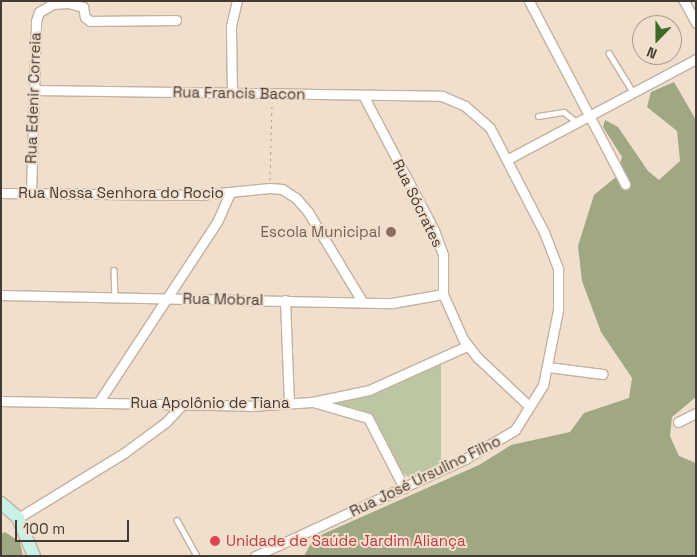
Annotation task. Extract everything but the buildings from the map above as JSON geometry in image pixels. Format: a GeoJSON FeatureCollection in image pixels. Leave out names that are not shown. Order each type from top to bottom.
{"type":"FeatureCollection","features":[{"type":"Feature","properties":{"kind":"street"},"geometry":{"type":"LineString","coordinates":[[232,93],[231,26],[237,1]]}},
{"type":"Feature","properties":{"kind":"street"},"geometry":{"type":"LineString","coordinates":[[529,1],[625,184]]}},
{"type":"Feature","properties":{"kind":"street"},"geometry":{"type":"LineString","coordinates":[[684,1],[696,23]]}},
{"type":"Feature","properties":{"kind":"street","name":"Rua Edenir Correia"},"geometry":{"type":"LineString","coordinates":[[31,193],[36,16],[45,8],[57,3],[75,3],[83,7],[85,17],[90,20],[176,20]]}},
{"type":"Feature","properties":{"kind":"street"},"geometry":{"type":"LineString","coordinates":[[508,159],[696,59]]}},
{"type":"Feature","properties":{"kind":"street","name":"Rua Francis Bacon"},"geometry":{"type":"LineString","coordinates":[[35,90],[442,96]]}},
{"type":"Feature","properties":{"kind":"street","name":"Rua Sócrates"},"geometry":{"type":"LineString","coordinates":[[363,95],[436,235],[444,267],[443,294],[467,346],[529,406]]}},
{"type":"Feature","properties":{"kind":"street","name":"Rua José Ursulino Filho"},"geometry":{"type":"LineString","coordinates":[[255,556],[404,488],[501,440],[515,430],[543,386],[559,299],[558,269],[544,232],[508,159],[484,120],[465,106],[442,96]]}},
{"type":"Feature","properties":{"kind":"street","name":"Rua Nossa Senhora do Rocio"},"geometry":{"type":"LineString","coordinates":[[1,192],[230,193],[270,188],[288,193],[303,205],[362,301]]}},
{"type":"Feature","properties":{"kind":"street"},"geometry":{"type":"LineString","coordinates":[[98,403],[217,222],[230,193]]}},
{"type":"Feature","properties":{"kind":"street","name":"Rua Mobral"},"geometry":{"type":"LineString","coordinates":[[1,295],[392,303],[443,294]]}},
{"type":"Feature","properties":{"kind":"street"},"geometry":{"type":"LineString","coordinates":[[286,300],[289,404]]}},
{"type":"Feature","properties":{"kind":"street","name":"Rua Apolônio de Tiana"},"geometry":{"type":"LineString","coordinates":[[1,402],[182,405],[312,402],[369,390],[467,346]]}},
{"type":"Feature","properties":{"kind":"street"},"geometry":{"type":"LineString","coordinates":[[548,367],[603,374]]}},
{"type":"Feature","properties":{"kind":"street"},"geometry":{"type":"LineString","coordinates":[[312,402],[368,418],[404,488]]}},
{"type":"Feature","properties":{"kind":"street"},"geometry":{"type":"LineString","coordinates":[[18,518],[124,453],[166,422],[182,405]]}},
{"type":"Feature","properties":{"kind":"street"},"geometry":{"type":"LineString","coordinates":[[678,422],[696,413]]}},
{"type":"Feature","properties":{"kind":"street"},"geometry":{"type":"LineString","coordinates":[[1,503],[18,518],[34,556]]}},
{"type":"Feature","properties":{"kind":"lane"},"geometry":{"type":"LineString","coordinates":[[609,53],[633,92]]}},
{"type":"Feature","properties":{"kind":"lane"},"geometry":{"type":"LineString","coordinates":[[538,116],[564,112],[577,122]]}},
{"type":"Feature","properties":{"kind":"lane"},"geometry":{"type":"LineString","coordinates":[[114,270],[115,297]]}},
{"type":"Feature","properties":{"kind":"lane"},"geometry":{"type":"LineString","coordinates":[[177,520],[197,556]]}},
{"type":"Feature","properties":{"kind":"path"},"geometry":{"type":"LineString","coordinates":[[270,188],[272,94]]}},
{"type":"Feature","properties":{"kind":"green space"},"geometry":{"type":"Polygon","coordinates":[[[674,82],[696,120],[696,397],[672,417],[670,436],[679,456],[696,463],[696,556],[304,556],[314,538],[479,465],[511,445],[570,432],[584,413],[629,398],[632,378],[601,332],[582,281],[578,246],[594,195],[617,176],[622,157],[603,127],[605,120],[618,127],[648,171],[659,180],[680,161],[677,131],[647,107],[651,92],[674,82]]]}},
{"type":"Feature","properties":{"kind":"green space"},"geometry":{"type":"Polygon","coordinates":[[[441,363],[441,465],[411,479],[397,468],[373,417],[358,409],[328,403],[367,396],[441,363]]]}},
{"type":"Feature","properties":{"kind":"green space"},"geometry":{"type":"Polygon","coordinates":[[[5,532],[20,542],[23,556],[1,556],[1,534],[5,532]]]}},
{"type":"Feature","properties":{"kind":"place","name":"Escola Municipal"},"geometry":{"type":"Point","coordinates":[391,232]}},
{"type":"Feature","properties":{"kind":"place","name":"Unidade de Saúde Jardim Aliança"},"geometry":{"type":"Point","coordinates":[215,541]}}]}
